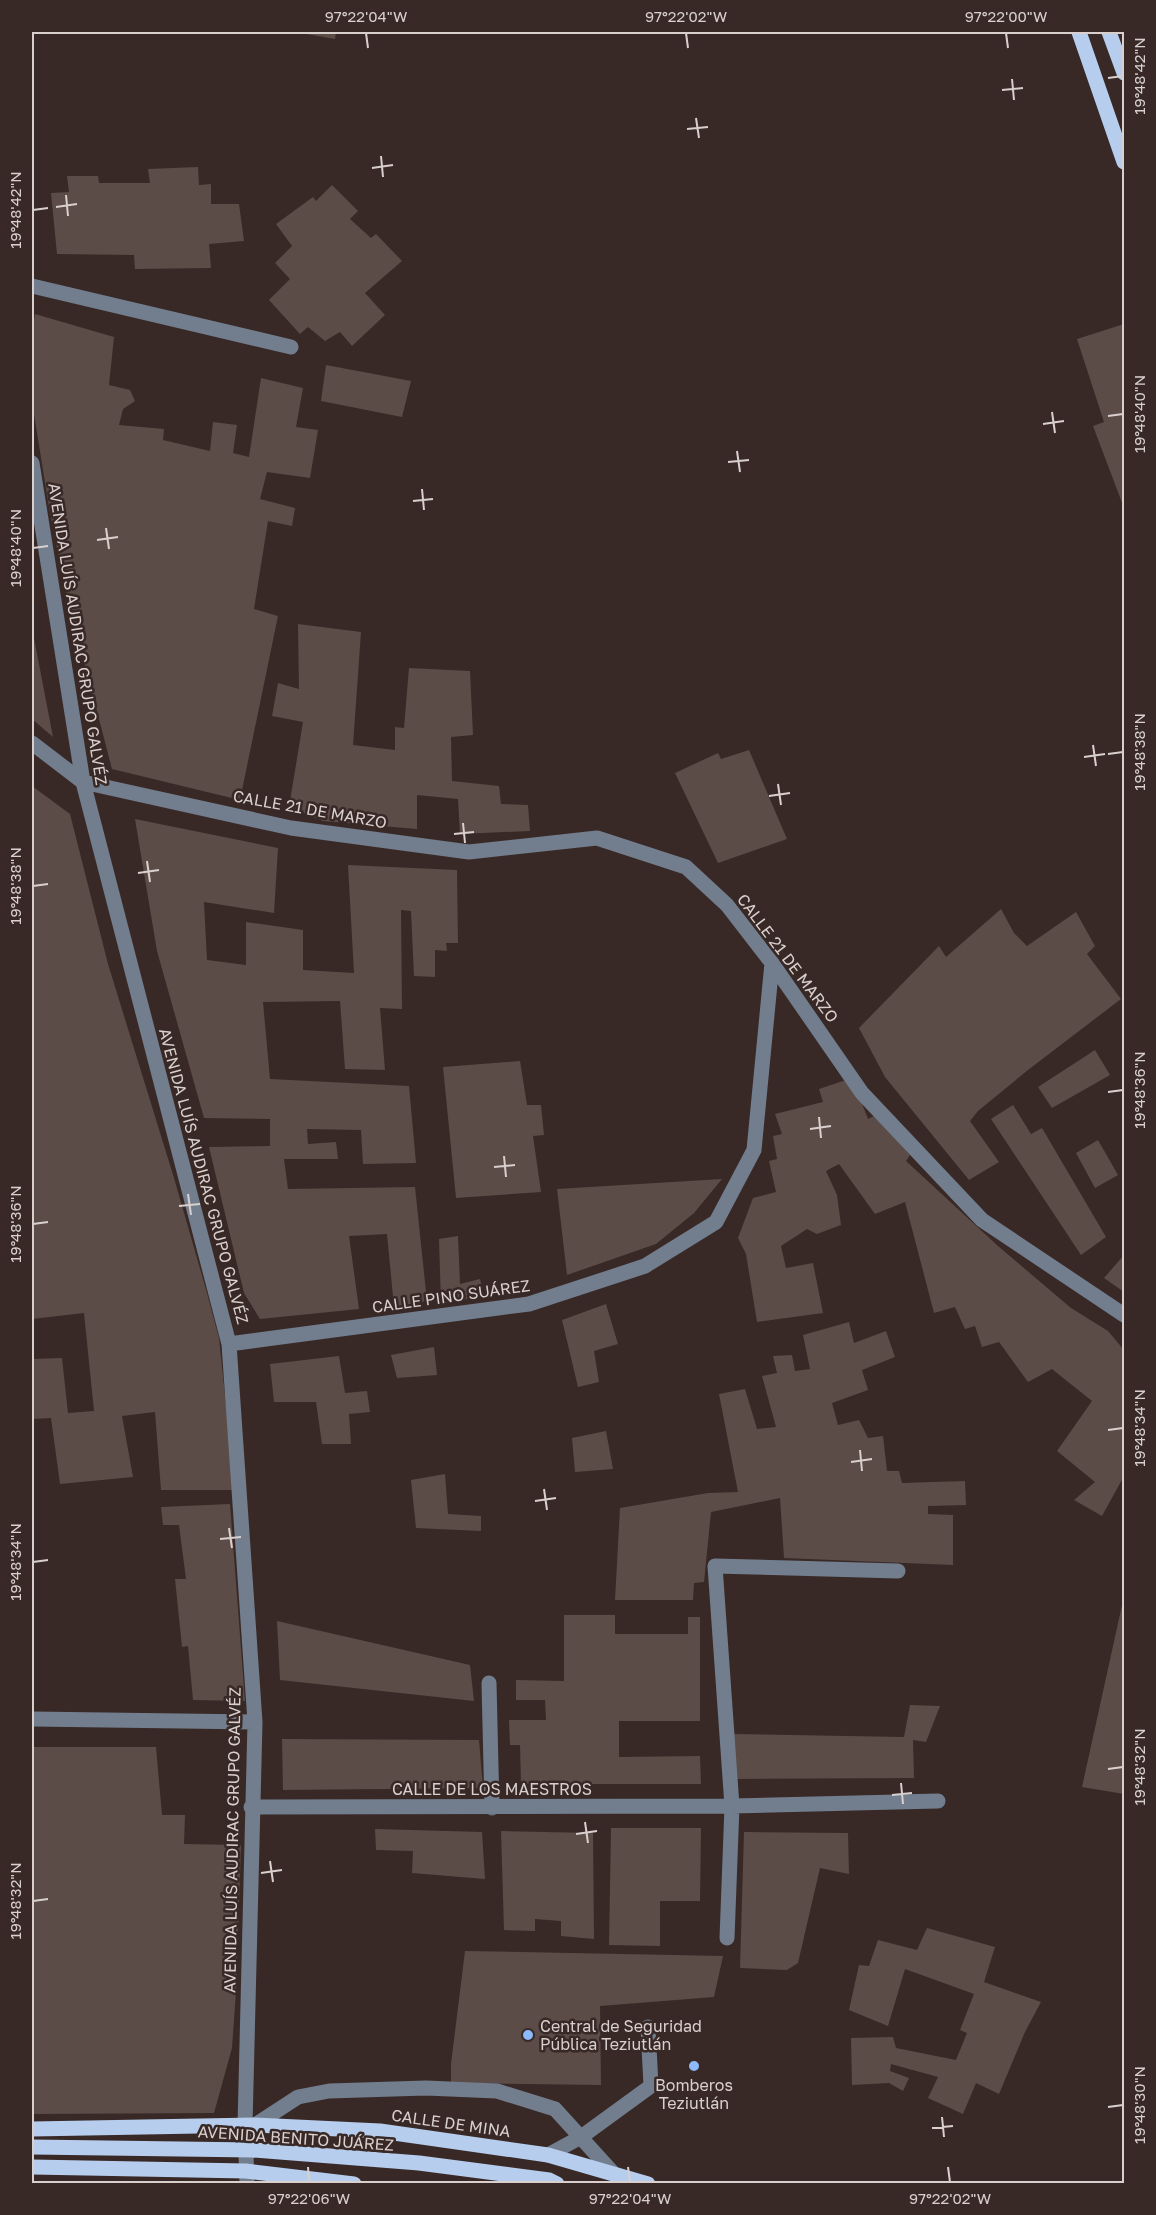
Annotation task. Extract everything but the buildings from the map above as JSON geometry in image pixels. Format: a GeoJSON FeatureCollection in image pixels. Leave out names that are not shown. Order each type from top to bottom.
{"type":"FeatureCollection","features":[{"type":"Feature","properties":{"kind":"main road"},"geometry":{"type":"LineString","coordinates":[[1079,32],[1125,162]]}},
{"type":"Feature","properties":{"kind":"main road"},"geometry":{"type":"LineString","coordinates":[[1109,32],[1125,73]]}},
{"type":"Feature","properties":{"kind":"main road","name":"CALLE DE MINA"},"geometry":{"type":"LineString","coordinates":[[32,2129],[250,2125],[380,2131],[548,2155],[648,2184]]}},
{"type":"Feature","properties":{"kind":"main road","name":"AVENIDA BENITO JUÁREZ"},"geometry":{"type":"LineString","coordinates":[[32,2147],[254,2150],[419,2163],[557,2184]]}},
{"type":"Feature","properties":{"kind":"main road"},"geometry":{"type":"LineString","coordinates":[[32,2167],[354,2184]]}},
{"type":"Feature","properties":{"kind":"street"},"geometry":{"type":"LineString","coordinates":[[32,286],[291,347]]}},
{"type":"Feature","properties":{"kind":"street","name":"AVENIDA LUÍS AUDIRAC GRUPO GALVÉZ"},"geometry":{"type":"LineString","coordinates":[[32,463],[83,782],[229,1344],[255,1722],[252,1807],[250,2125],[246,2177]]}},
{"type":"Feature","properties":{"kind":"street"},"geometry":{"type":"LineString","coordinates":[[32,743],[83,782]]}},
{"type":"Feature","properties":{"kind":"street","name":"CALLE 21 DE MARZO"},"geometry":{"type":"LineString","coordinates":[[83,782],[291,828],[469,852],[597,838],[686,867],[727,904],[772,963],[862,1093],[982,1220],[1125,1315]]}},
{"type":"Feature","properties":{"kind":"street","name":"CALLE PINO SUÁREZ"},"geometry":{"type":"LineString","coordinates":[[229,1344],[529,1304],[645,1266],[716,1222],[754,1150],[772,963]]}},
{"type":"Feature","properties":{"kind":"street"},"geometry":{"type":"LineString","coordinates":[[727,1938],[732,1806],[715,1566],[898,1571]]}},
{"type":"Feature","properties":{"kind":"street"},"geometry":{"type":"LineString","coordinates":[[489,1683],[492,1808]]}},
{"type":"Feature","properties":{"kind":"street"},"geometry":{"type":"LineString","coordinates":[[32,1719],[255,1722]]}},
{"type":"Feature","properties":{"kind":"street","name":"CALLE DE LOS MAESTROS"},"geometry":{"type":"LineString","coordinates":[[252,1807],[732,1806],[938,1801]]}},
{"type":"Feature","properties":{"kind":"street"},"geometry":{"type":"LineString","coordinates":[[548,2155],[581,2137],[651,2086],[648,2027]]}},
{"type":"Feature","properties":{"kind":"street"},"geometry":{"type":"LineString","coordinates":[[250,2125],[298,2097],[329,2091],[426,2088],[497,2091],[555,2109],[614,2174]]}},
{"type":"Feature","properties":{"kind":"place","name":"Central de Seguridad Pública Teziutlán"},"geometry":{"type":"Point","coordinates":[528,2035]}},
{"type":"Feature","properties":{"kind":"place","name":"Bomberos Teziutlán"},"geometry":{"type":"Point","coordinates":[694,2066]}}]}
